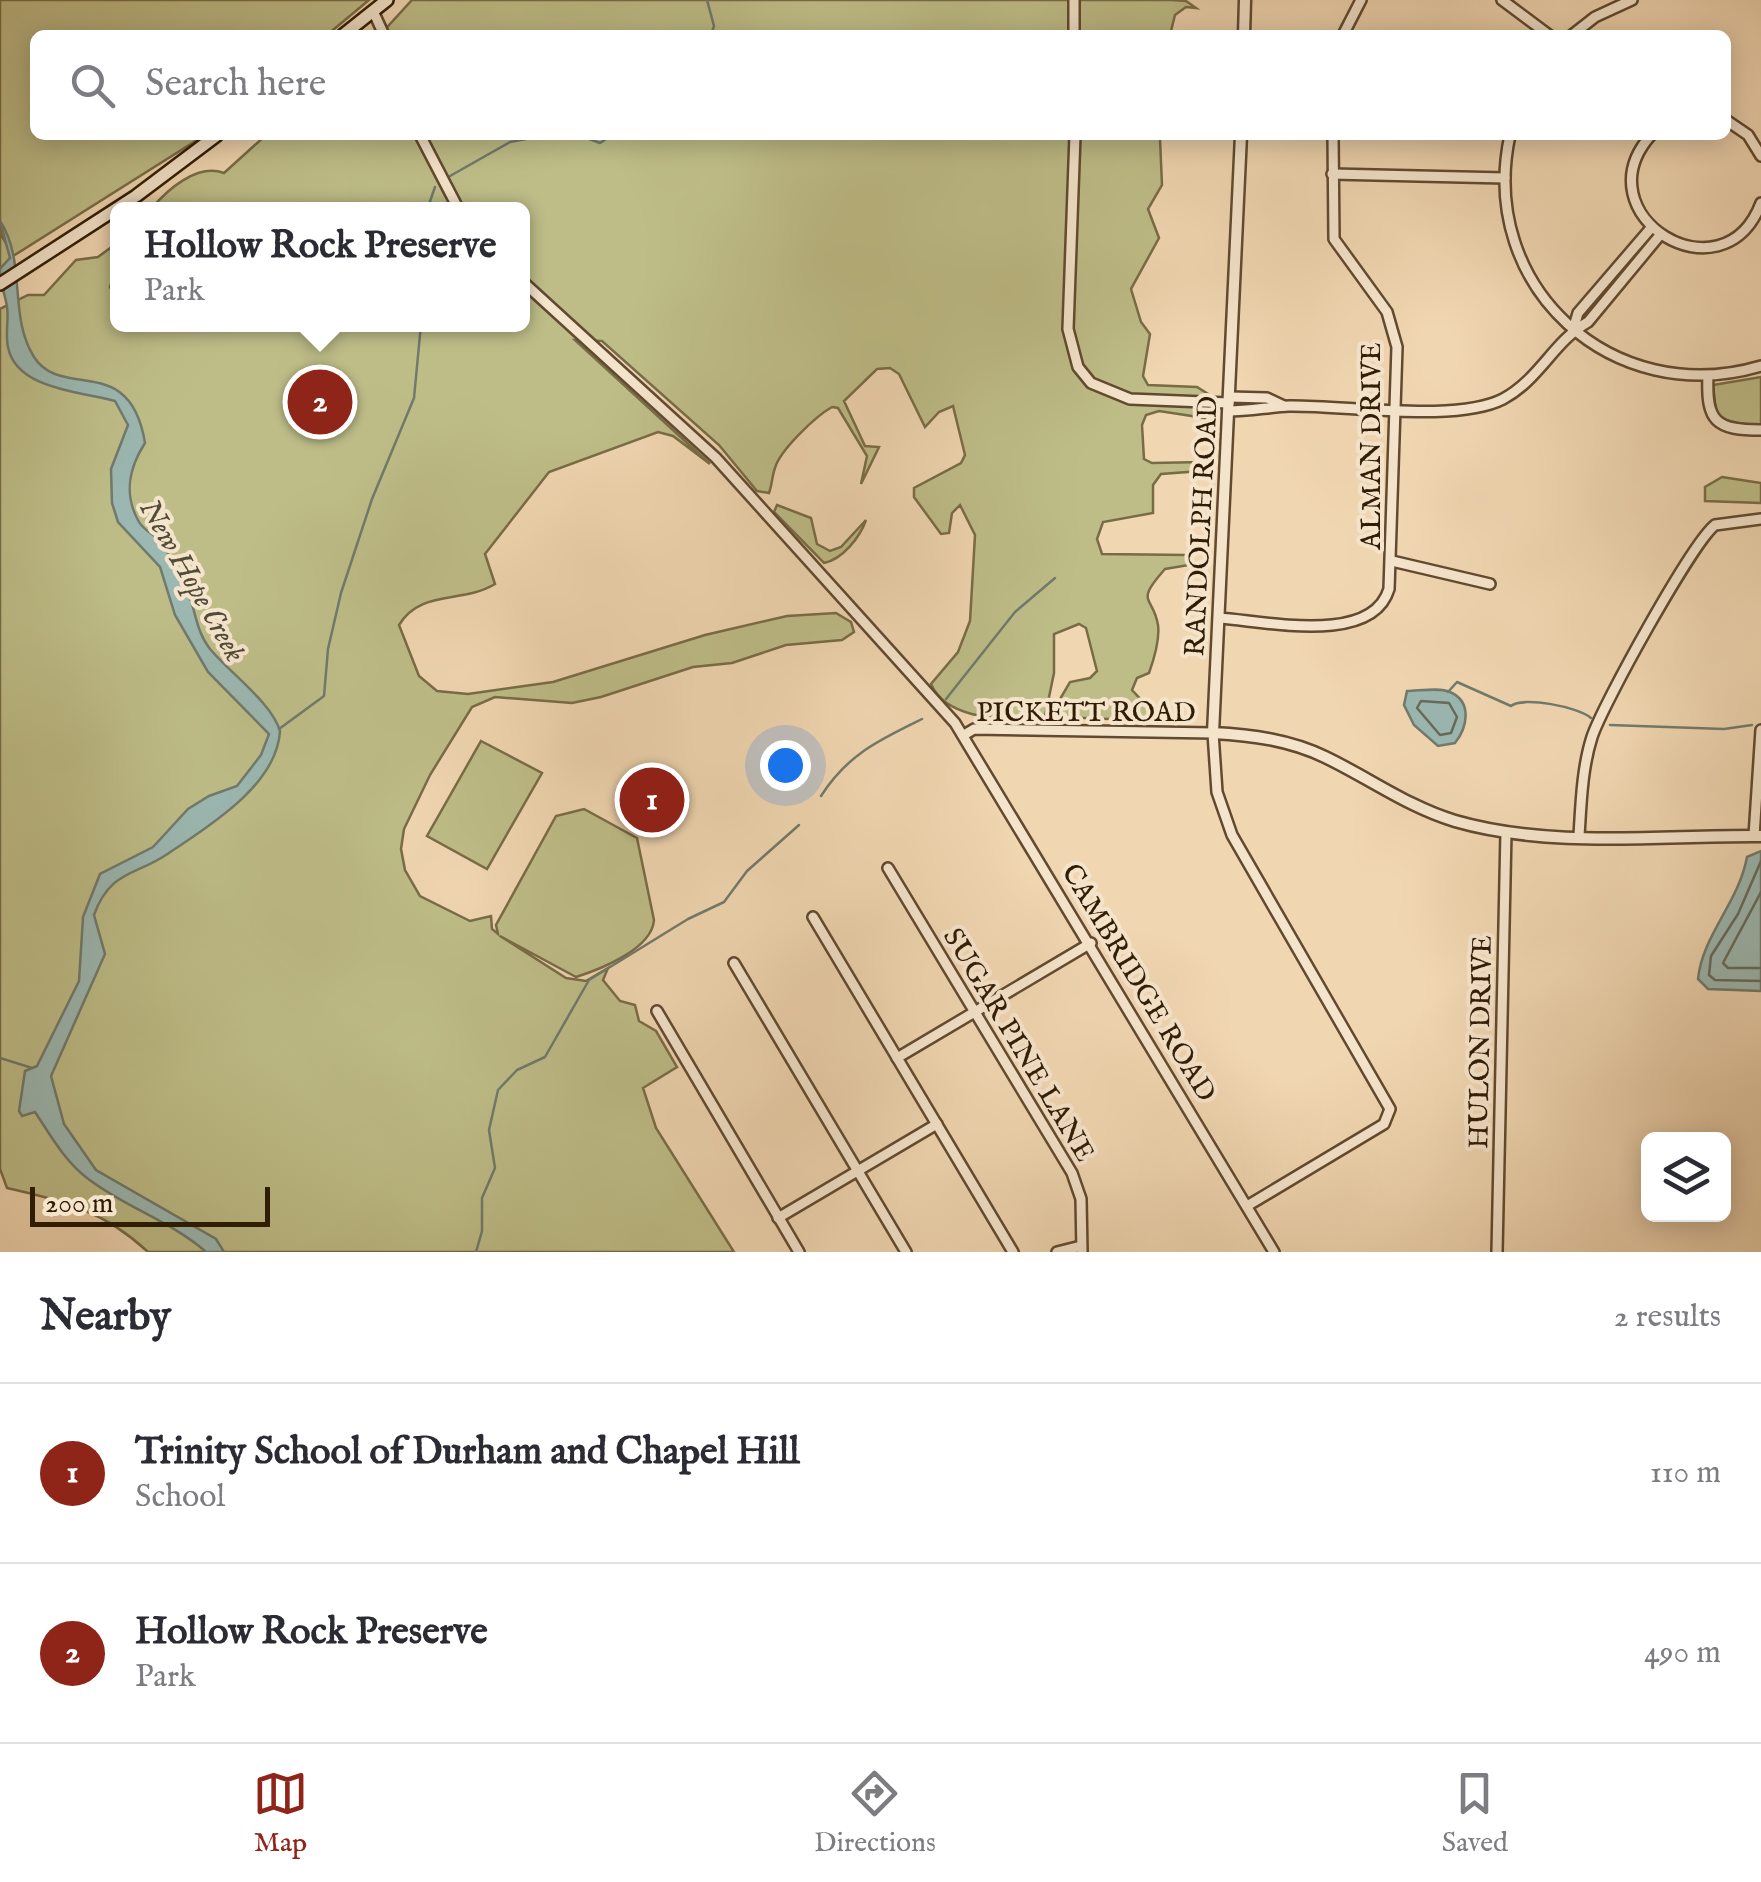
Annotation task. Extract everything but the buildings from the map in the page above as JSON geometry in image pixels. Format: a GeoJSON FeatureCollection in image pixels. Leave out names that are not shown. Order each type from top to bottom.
{"type":"FeatureCollection","features":[{"type":"Feature","properties":{"kind":"main road"},"geometry":{"type":"LineString","coordinates":[[350,30],[387,0]]}},
{"type":"Feature","properties":{"kind":"main road"},"geometry":{"type":"LineString","coordinates":[[127,202],[210,140]]}},
{"type":"Feature","properties":{"kind":"main road"},"geometry":{"type":"LineString","coordinates":[[0,284],[110,213]]}},
{"type":"Feature","properties":{"kind":"street"},"geometry":{"type":"LineString","coordinates":[[1074,0],[1074,30]]}},
{"type":"Feature","properties":{"kind":"street"},"geometry":{"type":"LineString","coordinates":[[1244,30],[1245,0]]}},
{"type":"Feature","properties":{"kind":"street"},"geometry":{"type":"LineString","coordinates":[[1346,30],[1361,0]]}},
{"type":"Feature","properties":{"kind":"street"},"geometry":{"type":"LineString","coordinates":[[1502,0],[1541,30]]}},
{"type":"Feature","properties":{"kind":"street"},"geometry":{"type":"LineString","coordinates":[[1578,30],[1595,17],[1632,0]]}},
{"type":"Feature","properties":{"kind":"street"},"geometry":{"type":"LineString","coordinates":[[373,12],[382,30]]}},
{"type":"Feature","properties":{"kind":"street"},"geometry":{"type":"LineString","coordinates":[[1731,123],[1748,135],[1761,156]]}},
{"type":"Feature","properties":{"kind":"street"},"geometry":{"type":"LineString","coordinates":[[423,140],[455,202]]}},
{"type":"Feature","properties":{"kind":"street"},"geometry":{"type":"LineString","coordinates":[[1075,140],[1068,329],[1078,367],[1090,383],[1130,399],[1228,403],[1267,398],[1284,406],[1458,410],[1505,398],[1532,379],[1573,330],[1588,322],[1660,236]]}},
{"type":"Feature","properties":{"kind":"street","name":"RANDOLPH ROAD"},"geometry":{"type":"LineString","coordinates":[[1241,140],[1213,733],[1215,781],[1232,835],[1384,1091],[1390,1114],[1366,1136],[1246,1206]]}},
{"type":"Feature","properties":{"kind":"street","name":"ALMAN DRIVE"},"geometry":{"type":"LineString","coordinates":[[1219,618],[1332,626],[1359,622],[1382,606],[1392,561],[1398,409],[1396,337],[1382,304],[1334,239],[1333,140]]}},
{"type":"Feature","properties":{"kind":"street"},"geometry":{"type":"LineString","coordinates":[[1509,140],[1505,178],[1509,227],[1519,256],[1546,303],[1573,330],[1626,362],[1674,375],[1708,376],[1761,366]]}},
{"type":"Feature","properties":{"kind":"street"},"geometry":{"type":"LineString","coordinates":[[1645,140],[1634,169],[1633,191],[1651,228],[1660,236],[1679,245],[1714,247],[1747,226],[1761,203]]}},
{"type":"Feature","properties":{"kind":"street"},"geometry":{"type":"LineString","coordinates":[[1332,174],[1505,178]]}},
{"type":"Feature","properties":{"kind":"street"},"geometry":{"type":"LineString","coordinates":[[1573,330],[1578,313],[1651,228]]}},
{"type":"Feature","properties":{"kind":"street","name":"PICKETT ROAD"},"geometry":{"type":"LineString","coordinates":[[530,288],[726,468],[964,735],[974,729],[1213,733],[1291,744],[1340,764],[1422,809],[1506,832],[1757,836]]}},
{"type":"Feature","properties":{"kind":"street"},"geometry":{"type":"LineString","coordinates":[[1708,376],[1708,402],[1716,422],[1731,430],[1761,430]]}},
{"type":"Feature","properties":{"kind":"street"},"geometry":{"type":"LineString","coordinates":[[1579,836],[1587,763],[1597,725],[1692,554],[1715,525],[1761,519]]}},
{"type":"Feature","properties":{"kind":"street"},"geometry":{"type":"LineString","coordinates":[[1392,561],[1490,584]]}},
{"type":"Feature","properties":{"kind":"street"},"geometry":{"type":"LineString","coordinates":[[1757,836],[1761,730]]}},
{"type":"Feature","properties":{"kind":"street","name":"CAMBRIDGE ROAD"},"geometry":{"type":"LineString","coordinates":[[964,735],[1274,1252]]}},
{"type":"Feature","properties":{"kind":"street","name":"HULON DRIVE"},"geometry":{"type":"LineString","coordinates":[[1498,1252],[1506,832]]}},
{"type":"Feature","properties":{"kind":"street","name":"SUGAR PINE LANE"},"geometry":{"type":"LineString","coordinates":[[888,868],[1078,1184],[1081,1249]]}},
{"type":"Feature","properties":{"kind":"street"},"geometry":{"type":"LineString","coordinates":[[813,917],[1013,1252]]}},
{"type":"Feature","properties":{"kind":"street"},"geometry":{"type":"LineString","coordinates":[[898,1058],[1091,943]]}},
{"type":"Feature","properties":{"kind":"street"},"geometry":{"type":"LineString","coordinates":[[734,963],[906,1252]]}},
{"type":"Feature","properties":{"kind":"street"},"geometry":{"type":"LineString","coordinates":[[657,1011],[799,1252]]}},
{"type":"Feature","properties":{"kind":"street"},"geometry":{"type":"LineString","coordinates":[[778,1218],[937,1124]]}},
{"type":"Feature","properties":{"kind":"street"},"geometry":{"type":"LineString","coordinates":[[1057,1252],[1081,1249]]}},
{"type":"Feature","properties":{"kind":"shaded area"},"geometry":{"type":"Polygon","coordinates":[[[0,0],[369,0],[333,30],[30,30],[30,140],[197,140],[10,258],[0,269],[0,233],[8,247],[0,229],[0,0]]]}},
{"type":"Feature","properties":{"kind":"shaded area"},"geometry":{"type":"Polygon","coordinates":[[[412,0],[1172,0],[1186,1],[1196,8],[1186,7],[1175,15],[1171,30],[385,30],[412,0]]]}},
{"type":"Feature","properties":{"kind":"shaded area"},"geometry":{"type":"Polygon","coordinates":[[[260,140],[1160,140],[1162,185],[1148,209],[1159,238],[1131,289],[1141,322],[1150,334],[1143,376],[1148,385],[1197,387],[1208,394],[1205,418],[1159,411],[1146,415],[1142,425],[1144,459],[1152,463],[1203,462],[1201,471],[1161,474],[1153,485],[1153,513],[1103,522],[1097,539],[1102,554],[1187,555],[1195,564],[1165,569],[1148,594],[1158,625],[1157,643],[1149,673],[1137,678],[1132,690],[1161,721],[1057,717],[1057,704],[1070,682],[1090,678],[1097,671],[1086,628],[1079,624],[1054,634],[1054,673],[1044,721],[981,716],[951,706],[939,696],[931,684],[958,652],[970,621],[975,535],[960,505],[952,513],[949,533],[941,534],[914,497],[914,488],[961,463],[965,455],[953,406],[939,412],[925,427],[899,374],[890,368],[877,369],[844,401],[865,446],[879,447],[861,484],[867,456],[838,408],[832,407],[784,452],[769,493],[757,491],[719,445],[602,341],[575,340],[710,464],[673,436],[658,432],[549,472],[485,554],[495,584],[469,594],[430,601],[408,614],[399,625],[419,676],[437,691],[468,694],[553,682],[705,635],[787,616],[836,613],[851,622],[854,632],[842,640],[786,645],[732,663],[693,667],[601,697],[572,703],[495,697],[472,707],[430,775],[404,829],[401,849],[405,870],[420,896],[470,921],[491,916],[492,929],[498,934],[496,925],[556,816],[584,809],[637,838],[654,920],[635,949],[576,977],[500,936],[566,978],[586,981],[608,968],[603,980],[620,1001],[635,1005],[639,1021],[656,1031],[677,1067],[643,1088],[656,1128],[734,1252],[148,1252],[99,1217],[7,1188],[0,1169],[0,309],[28,295],[44,295],[76,260],[98,257],[110,248],[110,332],[530,332],[530,202],[158,202],[193,175],[224,173],[260,140]]]}},
{"type":"Feature","properties":{"kind":"shaded area"},"geometry":{"type":"Polygon","coordinates":[[[1761,377],[1761,426],[1729,425],[1716,414],[1713,385],[1761,377]]]}},
{"type":"Feature","properties":{"kind":"shaded area"},"geometry":{"type":"Polygon","coordinates":[[[1722,477],[1761,483],[1761,503],[1705,501],[1705,487],[1722,477]]]}},
{"type":"Feature","properties":{"kind":"shaded area"},"geometry":{"type":"Polygon","coordinates":[[[777,505],[811,518],[817,544],[830,551],[841,547],[866,520],[850,546],[824,563],[774,512],[777,505]]]}},
{"type":"Feature","properties":{"kind":"shaded area"},"geometry":{"type":"Polygon","coordinates":[[[481,741],[542,773],[487,869],[427,836],[481,741]]]}},
{"type":"Feature","properties":{"kind":"water"},"geometry":{"type":"Polygon","coordinates":[[[0,221],[13,254],[22,324],[34,357],[46,370],[61,376],[111,387],[125,397],[137,415],[145,443],[130,481],[134,512],[168,553],[188,592],[205,641],[260,699],[280,731],[267,769],[238,802],[169,853],[116,882],[100,900],[94,915],[105,954],[51,1076],[64,1124],[96,1170],[216,1239],[224,1252],[206,1252],[178,1231],[101,1188],[71,1163],[35,1112],[22,1116],[19,1111],[25,1071],[37,1066],[79,981],[83,917],[100,874],[153,847],[188,809],[237,786],[261,755],[269,734],[208,672],[175,615],[160,567],[118,522],[112,503],[111,469],[128,425],[115,401],[37,381],[14,361],[7,342],[0,269],[10,258],[0,221]]]}},
{"type":"Feature","properties":{"kind":"water"},"geometry":{"type":"Polygon","coordinates":[[[1440,690],[1457,696],[1466,716],[1455,743],[1438,746],[1414,725],[1404,705],[1407,691],[1440,690]]]}},
{"type":"Feature","properties":{"kind":"water"},"geometry":{"type":"Polygon","coordinates":[[[1761,851],[1761,991],[1708,989],[1698,979],[1706,948],[1737,889],[1747,857],[1761,851]]]}},
{"type":"Feature","properties":{"kind":"waterway"},"geometry":{"type":"LineString","coordinates":[[707,0],[713,30]]}},
{"type":"Feature","properties":{"kind":"waterway"},"geometry":{"type":"LineString","coordinates":[[450,176],[510,142],[521,140]]}},
{"type":"Feature","properties":{"kind":"waterway"},"geometry":{"type":"LineString","coordinates":[[592,140],[604,140]]}},
{"type":"Feature","properties":{"kind":"waterway"},"geometry":{"type":"LineString","coordinates":[[430,202],[435,187]]}},
{"type":"Feature","properties":{"kind":"waterway"},"geometry":{"type":"LineString","coordinates":[[279,729],[324,696],[328,649],[341,593],[372,499],[414,398],[420,332]]}},
{"type":"Feature","properties":{"kind":"waterway"},"geometry":{"type":"LineString","coordinates":[[946,699],[1015,612],[1055,578]]}},
{"type":"Feature","properties":{"kind":"waterway"},"geometry":{"type":"LineString","coordinates":[[1448,692],[1457,682],[1511,706],[1527,702],[1551,704],[1591,718]]}},
{"type":"Feature","properties":{"kind":"waterway"},"geometry":{"type":"LineString","coordinates":[[821,796],[853,759],[922,719]]}},
{"type":"Feature","properties":{"kind":"waterway"},"geometry":{"type":"LineString","coordinates":[[1610,725],[1724,729],[1752,725]]}},
{"type":"Feature","properties":{"kind":"waterway"},"geometry":{"type":"LineString","coordinates":[[476,1252],[482,1231],[482,1198],[495,1168],[489,1130],[498,1090],[517,1070],[545,1057],[589,980],[688,919],[724,902],[747,871],[799,825]]}},
{"type":"Feature","properties":{"kind":"waterway"},"geometry":{"type":"LineString","coordinates":[[0,1058],[32,1068]]}},
{"type":"Feature","properties":{"kind":"place","name":"Hollow Rock Preserve"},"geometry":{"type":"Point","coordinates":[320,402]}},
{"type":"Feature","properties":{"kind":"place","name":"Trinity School of Durham and Chapel Hill"},"geometry":{"type":"Point","coordinates":[652,800]}},
{"type":"Feature","properties":{"kind":"water label","name":"New Hope Creek"},"geometry":{"type":"Point","coordinates":[193,580]}}]}
